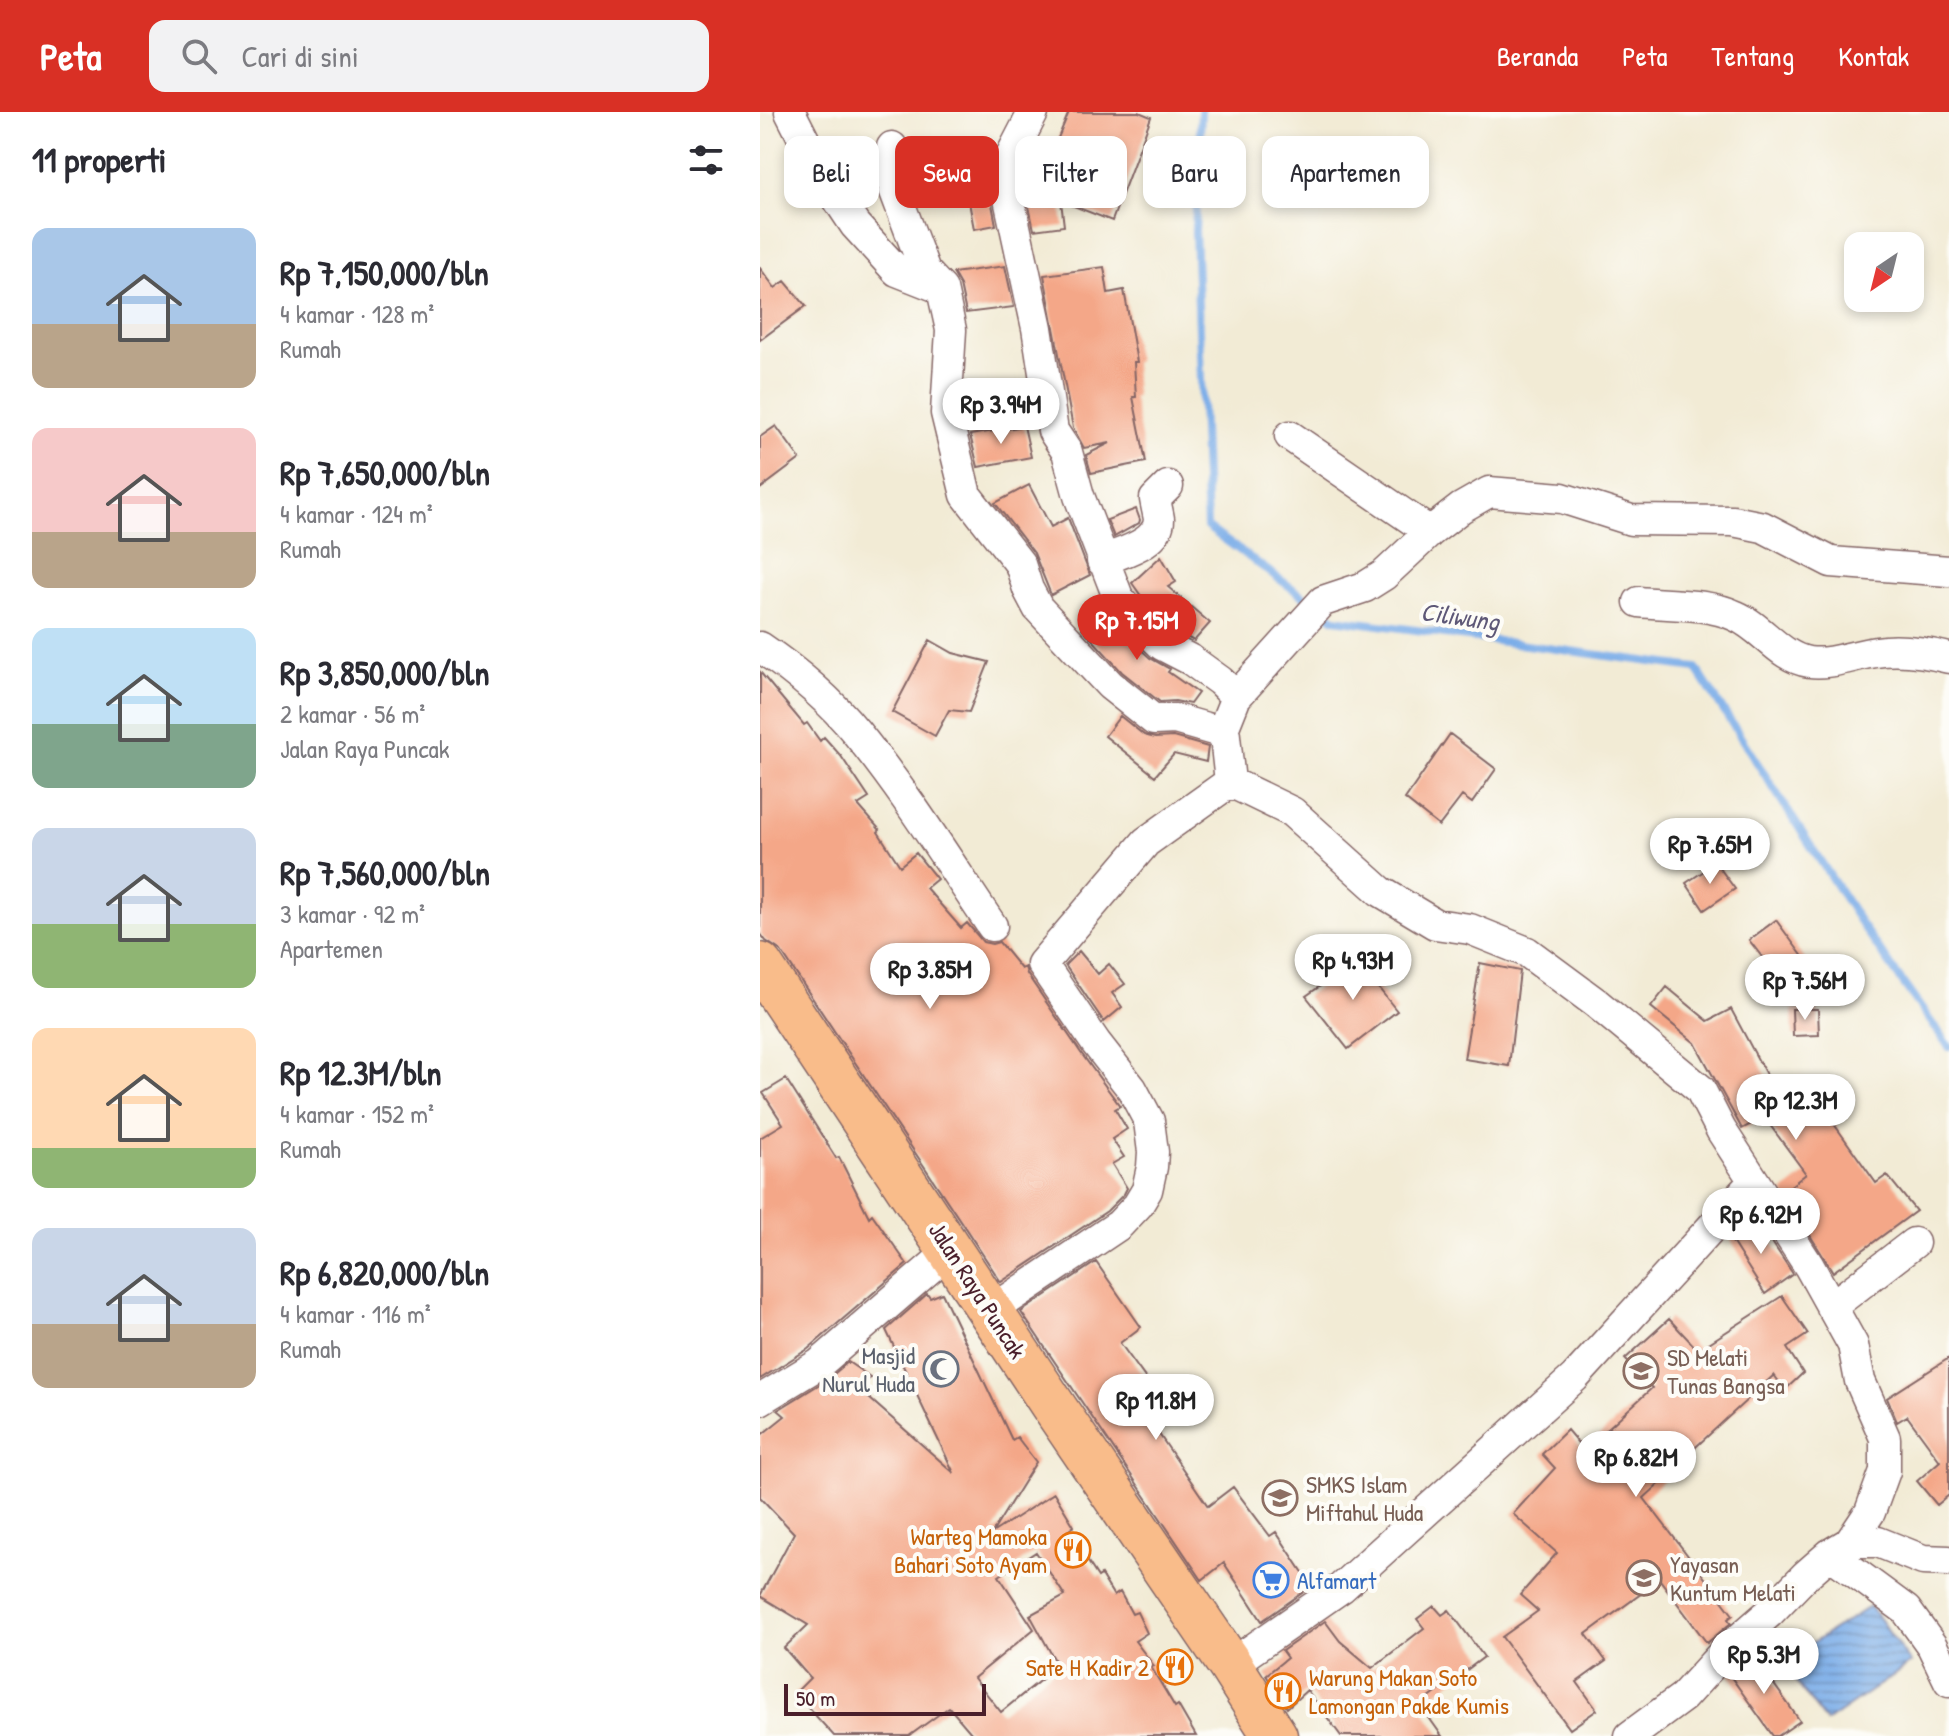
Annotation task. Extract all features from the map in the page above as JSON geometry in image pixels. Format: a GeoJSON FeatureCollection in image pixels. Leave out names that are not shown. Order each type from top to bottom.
{"type":"FeatureCollection","features":[{"type":"Feature","properties":{"kind":"highway","name":"Jalan Raya Puncak"},"geometry":{"type":"LineString","coordinates":[[760,965],[1275,1736]]}},
{"type":"Feature","properties":{"kind":"street"},"geometry":{"type":"LineString","coordinates":[[790,112],[823,177],[855,225],[897,271],[942,289]]}},
{"type":"Feature","properties":{"kind":"street"},"geometry":{"type":"LineString","coordinates":[[1033,113],[1003,171],[1037,328],[1053,431],[1067,452],[1102,561],[1118,597],[1162,645],[1191,660],[1236,697]]}},
{"type":"Feature","properties":{"kind":"street"},"geometry":{"type":"LineString","coordinates":[[892,147],[894,189],[925,271],[942,289],[951,330],[946,413],[966,495],[1020,564],[1038,608],[1110,685],[1154,720],[1175,719],[1224,733]]}},
{"type":"Feature","properties":{"kind":"street"},"geometry":{"type":"LineString","coordinates":[[1290,436],[1430,532]]}},
{"type":"Feature","properties":{"kind":"street"},"geometry":{"type":"LineString","coordinates":[[1102,561],[1150,539],[1159,520],[1155,499],[1168,486]]}},
{"type":"Feature","properties":{"kind":"street"},"geometry":{"type":"LineString","coordinates":[[1230,782],[1224,727],[1236,697],[1323,601],[1365,587],[1384,575],[1430,532],[1461,508],[1489,492],[1562,498],[1631,520],[1733,521],[1763,527],[1831,562],[1949,571]]}},
{"type":"Feature","properties":{"kind":"street"},"geometry":{"type":"LineString","coordinates":[[1639,602],[1730,613],[1750,623],[1789,654],[1804,661],[1831,661],[1889,650],[1914,650],[1949,658]]}},
{"type":"Feature","properties":{"kind":"street"},"geometry":{"type":"LineString","coordinates":[[760,647],[823,698],[855,731],[913,809],[992,926]]}},
{"type":"Feature","properties":{"kind":"street"},"geometry":{"type":"LineString","coordinates":[[1230,782],[1292,812],[1380,891],[1435,924],[1470,929],[1527,952],[1596,1003],[1700,1089],[1721,1130],[1809,1266],[1853,1345],[1860,1381],[1885,1438],[1885,1471],[1870,1512],[1840,1548],[1723,1653],[1683,1697],[1630,1736]]}},
{"type":"Feature","properties":{"kind":"street"},"geometry":{"type":"LineString","coordinates":[[991,1311],[1119,1225],[1147,1190],[1152,1167],[1149,1121],[1138,1099],[1042,964],[1146,842],[1230,782]]}},
{"type":"Feature","properties":{"kind":"street"},"geometry":{"type":"LineString","coordinates":[[1230,1665],[1341,1588],[1575,1377],[1754,1181]]}},
{"type":"Feature","properties":{"kind":"street"},"geometry":{"type":"LineString","coordinates":[[1831,1307],[1914,1243]]}},
{"type":"Feature","properties":{"kind":"street"},"geometry":{"type":"LineString","coordinates":[[760,1400],[819,1364],[951,1250]]}},
{"type":"Feature","properties":{"kind":"street"},"geometry":{"type":"LineString","coordinates":[[1840,1548],[1878,1542],[1923,1560],[1949,1561]]}},
{"type":"Feature","properties":{"kind":"street"},"geometry":{"type":"LineString","coordinates":[[1840,1548],[1906,1610],[1932,1646],[1949,1681]]}},
{"type":"Feature","properties":{"kind":"water"},"geometry":{"type":"Polygon","coordinates":[[[1870,1606],[1911,1663],[1826,1722],[1782,1663],[1870,1606]]]}},
{"type":"Feature","properties":{"kind":"building"},"geometry":{"type":"Polygon","coordinates":[[[1069,112],[1139,112],[1151,117],[1127,181],[1127,136],[1059,136],[1069,112]]]}},
{"type":"Feature","properties":{"kind":"building"},"geometry":{"type":"Polygon","coordinates":[[[970,208],[993,208],[996,225],[974,229],[970,208]]]}},
{"type":"Feature","properties":{"kind":"building"},"geometry":{"type":"Polygon","coordinates":[[[1029,208],[1062,208],[1064,226],[1034,230],[1029,208]]]}},
{"type":"Feature","properties":{"kind":"building"},"geometry":{"type":"Polygon","coordinates":[[[1079,208],[1117,208],[1112,221],[1079,208]]]}},
{"type":"Feature","properties":{"kind":"building"},"geometry":{"type":"Polygon","coordinates":[[[1005,266],[1014,307],[966,313],[960,285],[953,273],[1005,266]]]}},
{"type":"Feature","properties":{"kind":"building"},"geometry":{"type":"Polygon","coordinates":[[[1104,267],[1108,293],[1124,290],[1137,362],[1134,362],[1136,397],[1133,397],[1146,462],[1091,473],[1086,455],[1110,443],[1084,448],[1073,428],[1044,275],[1104,267]]]}},
{"type":"Feature","properties":{"kind":"building"},"geometry":{"type":"Polygon","coordinates":[[[760,268],[775,288],[785,281],[806,306],[760,340],[760,268]]]}},
{"type":"Feature","properties":{"kind":"building"},"geometry":{"type":"Polygon","coordinates":[[[776,426],[800,459],[760,489],[760,437],[776,426]]]}},
{"type":"Feature","properties":{"kind":"building"},"geometry":{"type":"Polygon","coordinates":[[[1024,426],[1031,457],[978,467],[970,435],[1024,426]]]}},
{"type":"Feature","properties":{"kind":"building"},"geometry":{"type":"Polygon","coordinates":[[[1029,485],[1051,527],[1068,518],[1090,575],[1051,595],[1034,553],[995,503],[1029,485]]]}},
{"type":"Feature","properties":{"kind":"building"},"geometry":{"type":"Polygon","coordinates":[[[1136,509],[1139,523],[1114,537],[1107,520],[1136,509]]]}},
{"type":"Feature","properties":{"kind":"building"},"geometry":{"type":"Polygon","coordinates":[[[1161,556],[1176,582],[1168,587],[1210,623],[1194,641],[1173,630],[1151,610],[1132,583],[1161,556]]]}},
{"type":"Feature","properties":{"kind":"building"},"geometry":{"type":"Polygon","coordinates":[[[1104,608],[1125,635],[1150,658],[1170,669],[1168,672],[1198,693],[1190,704],[1160,702],[1122,672],[1082,628],[1104,608]]]}},
{"type":"Feature","properties":{"kind":"building"},"geometry":{"type":"Polygon","coordinates":[[[930,640],[953,653],[989,662],[969,712],[949,710],[935,736],[892,712],[930,640]]]}},
{"type":"Feature","properties":{"kind":"building"},"geometry":{"type":"Polygon","coordinates":[[[760,672],[804,725],[807,723],[820,741],[824,737],[841,756],[869,798],[858,805],[880,830],[878,832],[900,866],[916,853],[937,879],[926,888],[961,928],[967,923],[983,942],[999,942],[1021,969],[1025,967],[1120,1106],[1115,1109],[1127,1129],[1112,1139],[1124,1157],[1112,1164],[1127,1188],[1124,1194],[1107,1211],[1001,1282],[781,951],[760,933],[760,672]]]}},
{"type":"Feature","properties":{"kind":"building"},"geometry":{"type":"Polygon","coordinates":[[[1120,716],[1144,735],[1173,737],[1208,747],[1206,762],[1174,754],[1155,776],[1105,736],[1120,716]]]}},
{"type":"Feature","properties":{"kind":"building"},"geometry":{"type":"Polygon","coordinates":[[[1450,734],[1496,769],[1472,803],[1462,796],[1439,826],[1405,799],[1450,734]]]}},
{"type":"Feature","properties":{"kind":"building"},"geometry":{"type":"Polygon","coordinates":[[[1716,863],[1735,889],[1704,910],[1686,883],[1716,863]]]}},
{"type":"Feature","properties":{"kind":"building"},"geometry":{"type":"Polygon","coordinates":[[[1776,920],[1812,969],[1786,988],[1749,940],[1776,920]]]}},
{"type":"Feature","properties":{"kind":"building"},"geometry":{"type":"Polygon","coordinates":[[[1079,951],[1098,974],[1109,964],[1125,984],[1112,993],[1122,1007],[1104,1022],[1065,965],[1079,951]]]}},
{"type":"Feature","properties":{"kind":"building"},"geometry":{"type":"Polygon","coordinates":[[[1365,955],[1381,973],[1373,981],[1397,1011],[1348,1049],[1306,996],[1365,955]]]}},
{"type":"Feature","properties":{"kind":"building"},"geometry":{"type":"Polygon","coordinates":[[[1480,963],[1520,971],[1509,1066],[1464,1059],[1480,963]]]}},
{"type":"Feature","properties":{"kind":"building"},"geometry":{"type":"Polygon","coordinates":[[[1667,987],[1708,1021],[1731,1009],[1795,1129],[1824,1110],[1876,1183],[1887,1175],[1916,1211],[1833,1272],[1783,1192],[1806,1174],[1764,1117],[1742,1129],[1695,1043],[1651,1007],[1667,987]]]}},
{"type":"Feature","properties":{"kind":"building"},"geometry":{"type":"Polygon","coordinates":[[[1792,1009],[1818,1009],[1819,1035],[1793,1036],[1792,1009]]]}},
{"type":"Feature","properties":{"kind":"building"},"geometry":{"type":"Polygon","coordinates":[[[786,1079],[836,1158],[839,1157],[869,1217],[872,1214],[907,1264],[808,1349],[760,1379],[760,1138],[783,1124],[763,1093],[786,1079]]]}},
{"type":"Feature","properties":{"kind":"building"},"geometry":{"type":"Polygon","coordinates":[[[1756,1218],[1793,1274],[1765,1294],[1729,1237],[1756,1218]]]}},
{"type":"Feature","properties":{"kind":"building"},"geometry":{"type":"Polygon","coordinates":[[[1096,1262],[1141,1327],[1120,1343],[1144,1380],[1167,1406],[1150,1421],[1208,1506],[1233,1487],[1270,1536],[1276,1532],[1312,1586],[1262,1621],[1224,1563],[1202,1580],[1021,1312],[1096,1262]]]}},
{"type":"Feature","properties":{"kind":"building"},"geometry":{"type":"Polygon","coordinates":[[[942,1293],[1012,1440],[1017,1437],[1036,1462],[992,1533],[1054,1493],[1074,1526],[1068,1531],[1098,1577],[1101,1575],[1114,1596],[1120,1592],[1132,1614],[1137,1612],[1147,1633],[1135,1641],[1154,1666],[1151,1667],[1196,1736],[970,1736],[972,1734],[949,1707],[909,1736],[834,1736],[795,1693],[810,1678],[784,1648],[808,1625],[760,1596],[794,1533],[760,1497],[760,1436],[785,1416],[778,1410],[828,1379],[848,1362],[870,1377],[860,1390],[954,1473],[886,1330],[927,1294],[930,1298],[942,1293]],[[1036,1552],[999,1576],[1034,1629],[974,1678],[1001,1712],[1058,1666],[1030,1615],[1065,1596],[1036,1552]]]}},
{"type":"Feature","properties":{"kind":"building"},"geometry":{"type":"Polygon","coordinates":[[[1782,1296],[1808,1334],[1787,1348],[1803,1373],[1785,1390],[1774,1375],[1644,1498],[1733,1615],[1728,1619],[1731,1623],[1707,1643],[1660,1580],[1586,1634],[1606,1661],[1577,1682],[1597,1710],[1570,1729],[1502,1637],[1538,1611],[1520,1595],[1557,1553],[1513,1514],[1555,1468],[1542,1454],[1567,1430],[1584,1450],[1652,1388],[1625,1359],[1669,1319],[1698,1350],[1782,1296]]]}},
{"type":"Feature","properties":{"kind":"building"},"geometry":{"type":"Polygon","coordinates":[[[1949,1358],[1949,1495],[1937,1505],[1917,1481],[1940,1461],[1907,1416],[1897,1422],[1887,1398],[1949,1358]]]}},
{"type":"Feature","properties":{"kind":"building"},"geometry":{"type":"Polygon","coordinates":[[[1434,1606],[1442,1615],[1449,1610],[1484,1657],[1420,1705],[1442,1736],[1341,1736],[1307,1690],[1287,1708],[1266,1675],[1287,1658],[1282,1651],[1325,1621],[1340,1641],[1372,1668],[1424,1628],[1417,1619],[1434,1606]]]}},
{"type":"Feature","properties":{"kind":"building"},"geometry":{"type":"Polygon","coordinates":[[[1751,1652],[1800,1721],[1778,1736],[1773,1736],[1729,1674],[1751,1652]]]}},
{"type":"Feature","properties":{"kind":"waterway","name":"Ciliwung"},"geometry":{"type":"LineString","coordinates":[[1201,112],[1195,231],[1207,527],[1335,619],[1696,668],[1865,930],[1949,1047]]}},
{"type":"Feature","properties":{"kind":"place","name":"Masjid Nurul Huda"},"geometry":{"type":"Point","coordinates":[941,1369]}},
{"type":"Feature","properties":{"kind":"place","name":"SD Melati Tunas Bangsa"},"geometry":{"type":"Point","coordinates":[1641,1371]}},
{"type":"Feature","properties":{"kind":"place","name":"SMKS Islam Miftahul Huda"},"geometry":{"type":"Point","coordinates":[1280,1498]}},
{"type":"Feature","properties":{"kind":"place","name":"Warteg Mamoka Bahari Soto Ayam"},"geometry":{"type":"Point","coordinates":[1073,1550]}},
{"type":"Feature","properties":{"kind":"place","name":"Yayasan Kuntum Melati"},"geometry":{"type":"Point","coordinates":[1644,1578]}},
{"type":"Feature","properties":{"kind":"place","name":"Alfamart"},"geometry":{"type":"Point","coordinates":[1271,1580]}},
{"type":"Feature","properties":{"kind":"place","name":"Sate H Kadir 2"},"geometry":{"type":"Point","coordinates":[1175,1667]}},
{"type":"Feature","properties":{"kind":"place","name":"Warung Makan Soto Lamongan Pakde Kumis"},"geometry":{"type":"Point","coordinates":[1283,1691]}}]}
